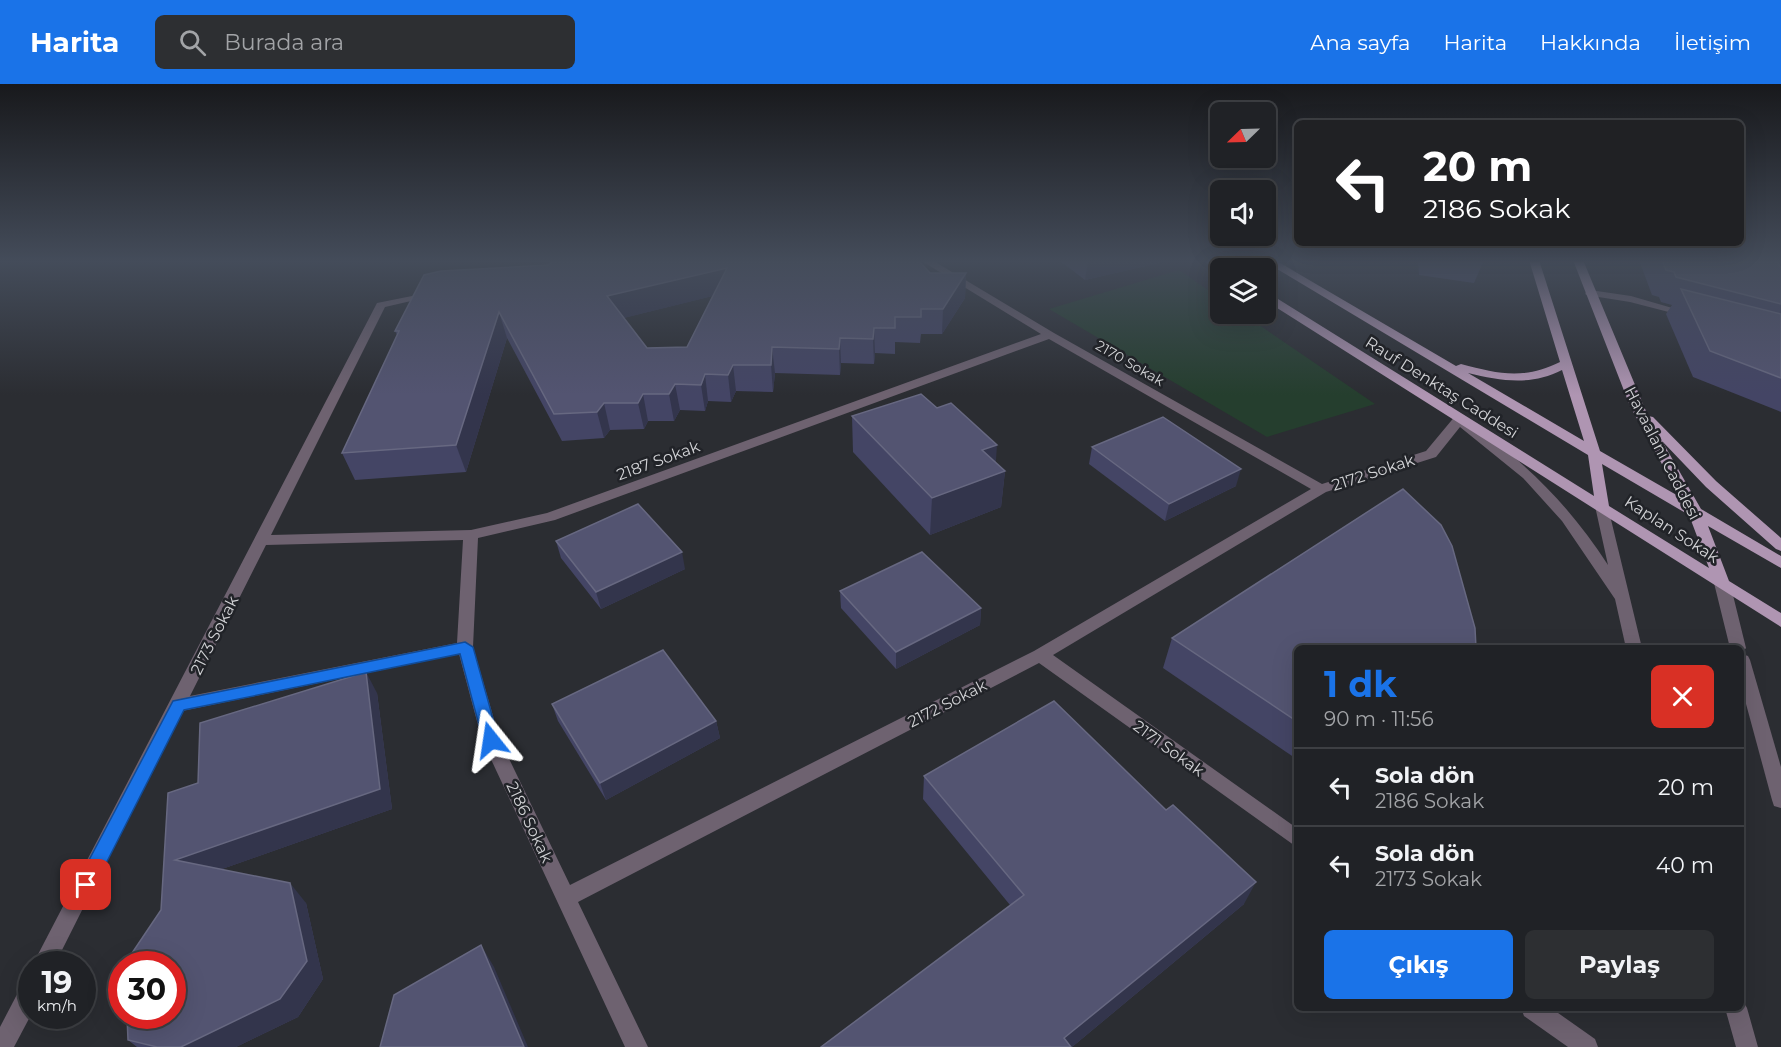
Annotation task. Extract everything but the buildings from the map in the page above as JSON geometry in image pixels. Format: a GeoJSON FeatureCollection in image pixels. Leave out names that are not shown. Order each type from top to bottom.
{"type":"FeatureCollection","features":[{"type":"Feature","properties":{"kind":"main road","name":"Rauf Denktaş Caddesi"},"geometry":{"type":"LineString","coordinates":[[1280,305],[1426,397]]}},
{"type":"Feature","properties":{"kind":"main road","name":"Rauf Denktaş Caddesi"},"geometry":{"type":"LineString","coordinates":[[1343,305],[1781,563]]}},
{"type":"Feature","properties":{"kind":"main road"},"geometry":{"type":"LineString","coordinates":[[1548,305],[1594,452],[1602,506]]}},
{"type":"Feature","properties":{"kind":"main road","name":"Havaalanı Caddesi"},"geometry":{"type":"LineString","coordinates":[[1595,305],[1636,407],[1695,512],[1722,584]]}},
{"type":"Feature","properties":{"kind":"main road"},"geometry":{"type":"LineString","coordinates":[[1444,364],[1521,380],[1545,375],[1567,363]]}},
{"type":"Feature","properties":{"kind":"main road"},"geometry":{"type":"LineString","coordinates":[[1636,407],[1711,484],[1781,546]]}},
{"type":"Feature","properties":{"kind":"main road","name":"Rauf Denktaş Caddesi"},"geometry":{"type":"LineString","coordinates":[[1460,419],[1602,506]]}},
{"type":"Feature","properties":{"kind":"main road","name":"Kaplan Sokak"},"geometry":{"type":"LineString","coordinates":[[1602,506],[1781,621]]}},
{"type":"Feature","properties":{"kind":"street","name":"2173 Sokak"},"geometry":{"type":"LineString","coordinates":[[51,951],[179,705],[381,305]]}},
{"type":"Feature","properties":{"kind":"street","name":"2170 Sokak"},"geometry":{"type":"LineString","coordinates":[[1000,305],[1321,489]]}},
{"type":"Feature","properties":{"kind":"street"},"geometry":{"type":"LineString","coordinates":[[1653,305],[1700,318]]}},
{"type":"Feature","properties":{"kind":"street","name":"2187 Sokak"},"geometry":{"type":"LineString","coordinates":[[262,540],[471,535],[550,517],[1050,335]]}},
{"type":"Feature","properties":{"kind":"street"},"geometry":{"type":"LineString","coordinates":[[1426,397],[1460,419],[1548,494],[1620,595]]}},
{"type":"Feature","properties":{"kind":"street","name":"2172 Sokak"},"geometry":{"type":"LineString","coordinates":[[566,898],[1040,655],[1321,489],[1431,454],[1460,419]]}},
{"type":"Feature","properties":{"kind":"street"},"geometry":{"type":"LineString","coordinates":[[1602,506],[1620,595],[1633,645]]}},
{"type":"Feature","properties":{"kind":"street","name":"2186 Sokak"},"geometry":{"type":"LineString","coordinates":[[471,535],[465,647],[491,740],[566,898]]}},
{"type":"Feature","properties":{"kind":"street","name":"Havaalanı Caddesi"},"geometry":{"type":"LineString","coordinates":[[1722,584],[1737,645]]}},
{"type":"Feature","properties":{"kind":"street"},"geometry":{"type":"LineString","coordinates":[[179,705],[465,647]]}},
{"type":"Feature","properties":{"kind":"street","name":"2171 Sokak"},"geometry":{"type":"LineString","coordinates":[[1040,655],[1294,837]]}},
{"type":"Feature","properties":{"kind":"street"},"geometry":{"type":"LineString","coordinates":[[1744,667],[1780,791]]}},
{"type":"Feature","properties":{"kind":"street"},"geometry":{"type":"LineString","coordinates":[[566,898],[637,1047]]}},
{"type":"Feature","properties":{"kind":"street"},"geometry":{"type":"LineString","coordinates":[[1536,1011],[1587,1047]]}},
{"type":"Feature","properties":{"kind":"street"},"geometry":{"type":"LineString","coordinates":[[1737,1011],[1747,1047]]}},
{"type":"Feature","properties":{"kind":"street"},"geometry":{"type":"LineString","coordinates":[[2,1047],[18,1016]]}},
{"type":"Feature","properties":{"kind":"green space"},"geometry":{"type":"Polygon","coordinates":[[[1063,305],[1210,305],[1210,324],[1258,324],[1375,404],[1267,437],[1049,309],[1063,305]]]}},
{"type":"Feature","properties":{"kind":"route"},"geometry":{"type":"LineString","coordinates":[[86,885],[179,705],[465,647],[491,740]]}}]}
